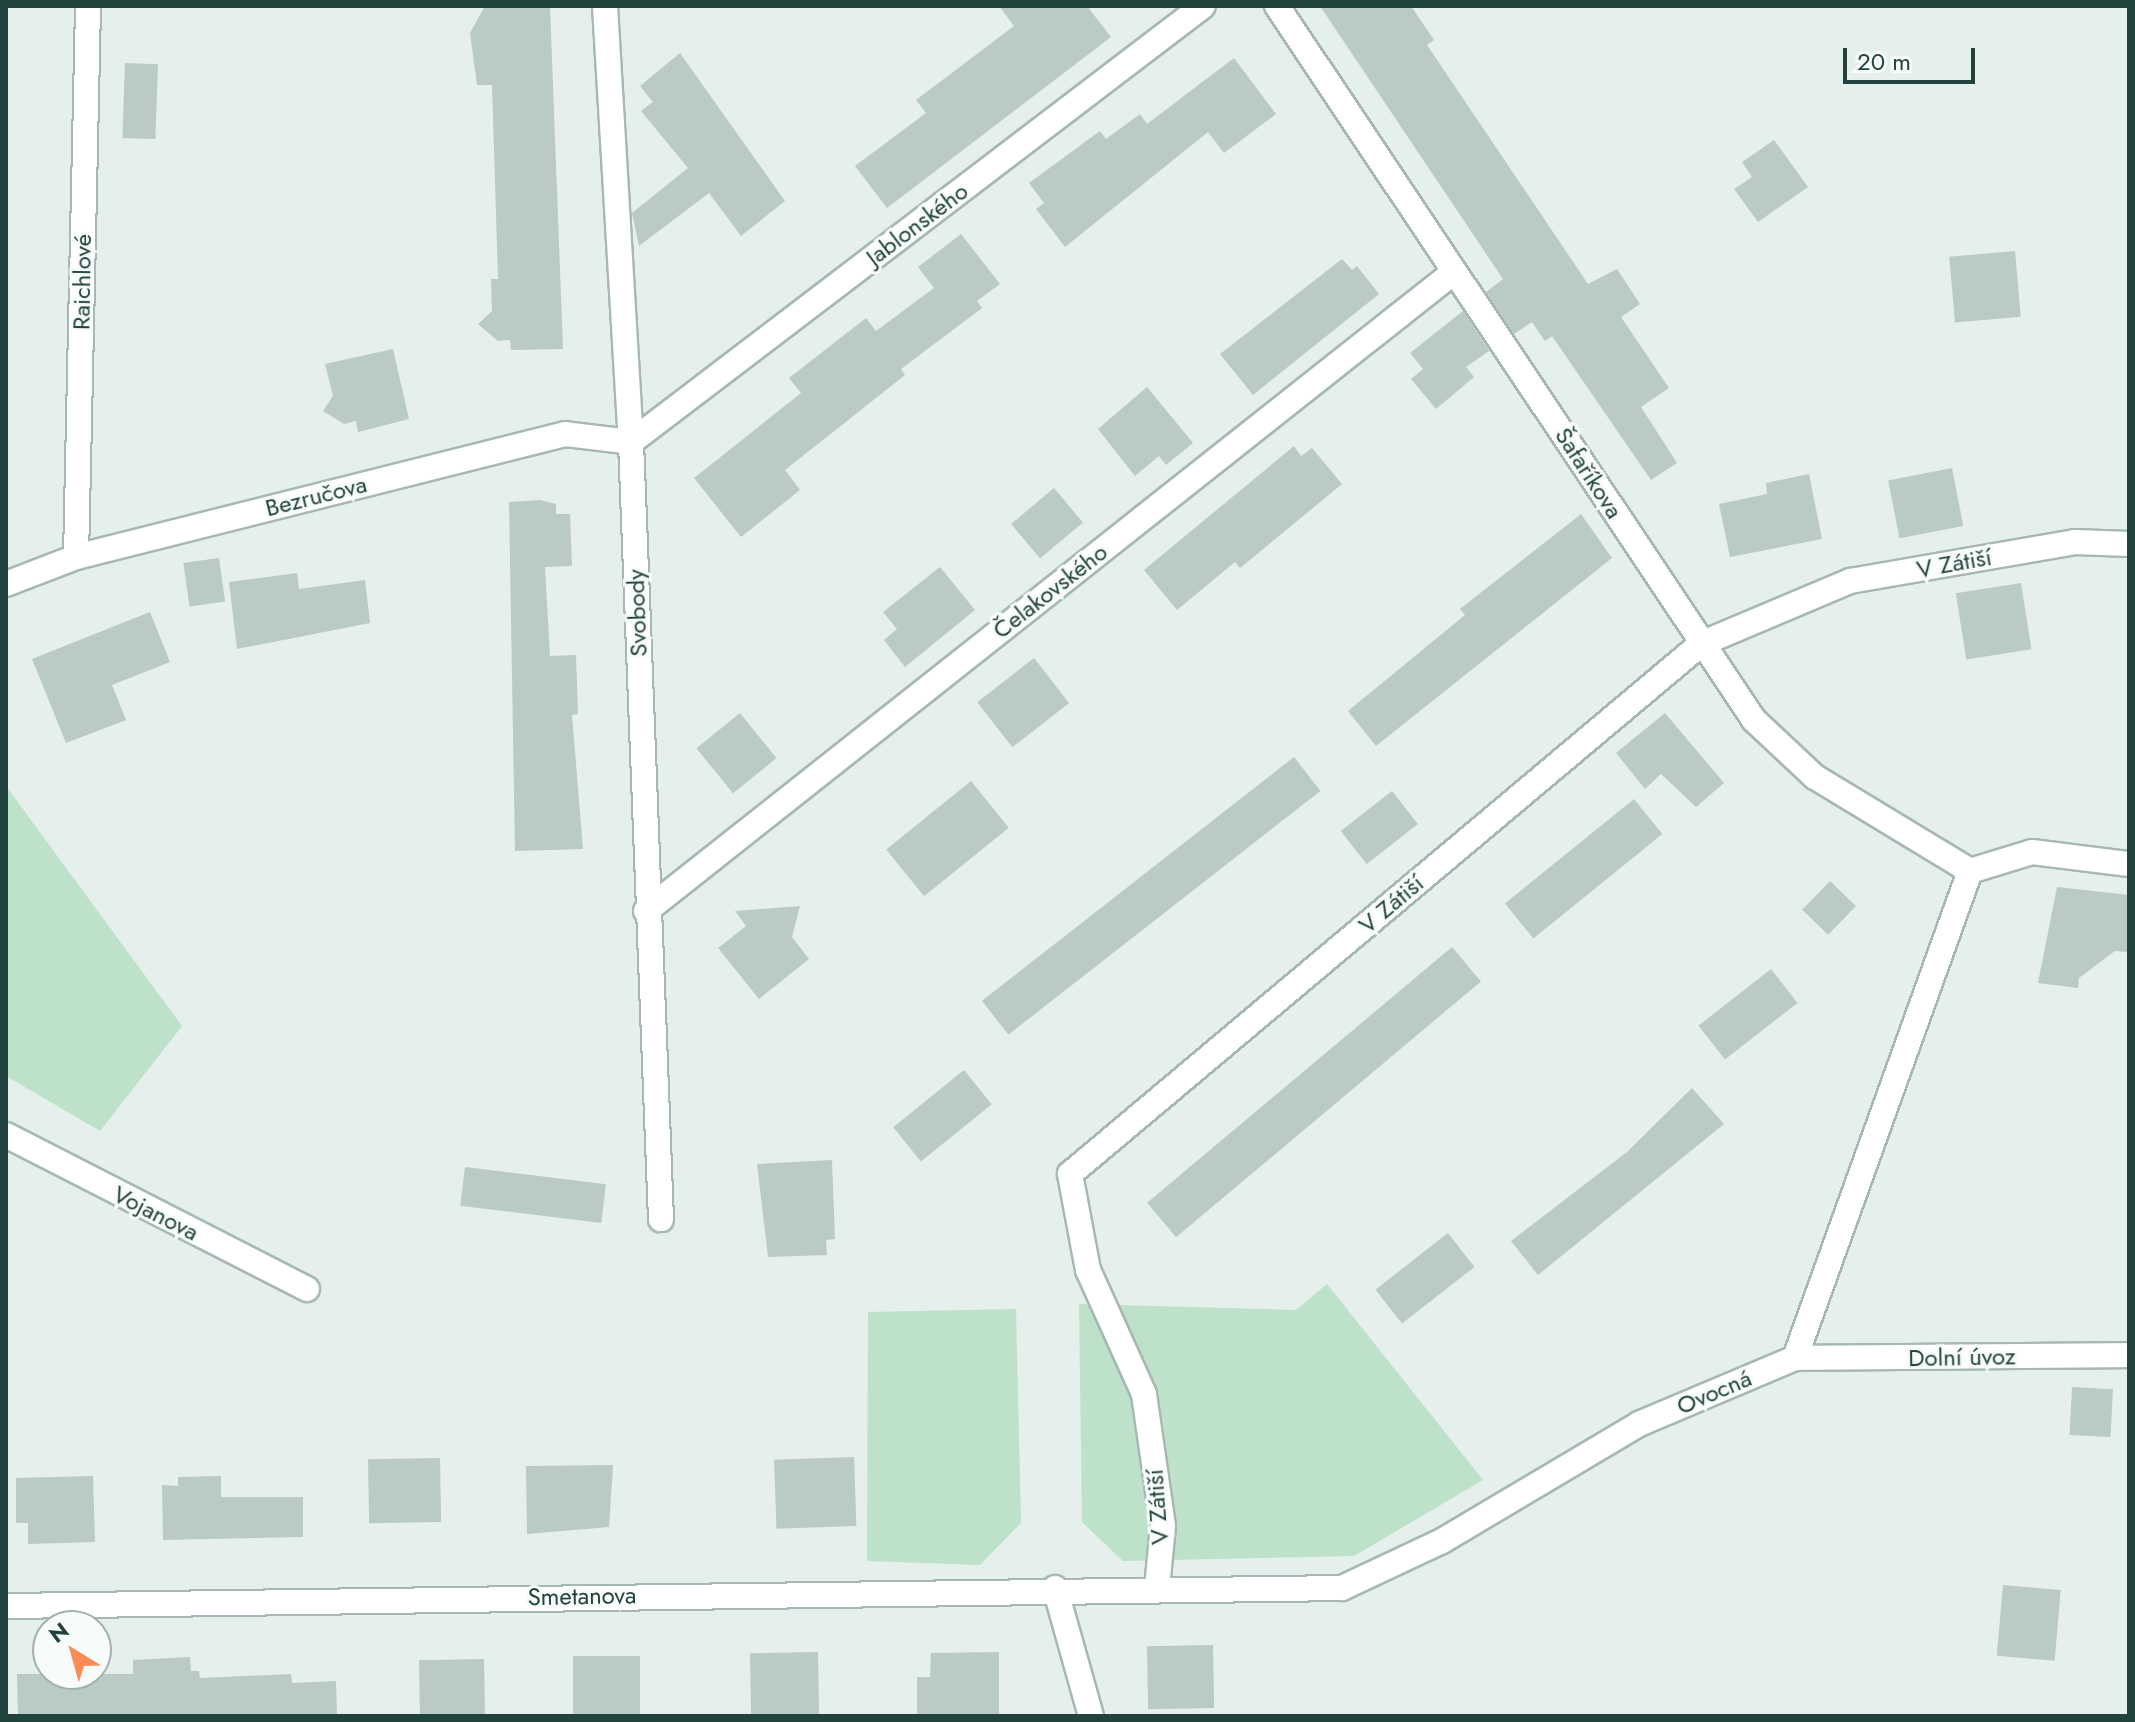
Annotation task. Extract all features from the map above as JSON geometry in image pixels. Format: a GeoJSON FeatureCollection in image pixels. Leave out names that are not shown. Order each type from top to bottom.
{"type":"FeatureCollection","features":[{"type":"Feature","properties":{"kind":"street","name":"Raichlové"},"geometry":{"type":"LineString","coordinates":[[76,557],[88,6]]}},
{"type":"Feature","properties":{"kind":"street","name":"Svobody"},"geometry":{"type":"LineString","coordinates":[[605,6],[631,442],[646,911],[661,1219]]}},
{"type":"Feature","properties":{"kind":"street","name":"Jablonského"},"geometry":{"type":"LineString","coordinates":[[631,442],[1203,6]]}},
{"type":"Feature","properties":{"kind":"street","name":"Šafaříkova"},"geometry":{"type":"LineString","coordinates":[[1277,6],[1754,720],[1815,777],[1970,871]]}},
{"type":"Feature","properties":{"kind":"street","name":"Čelakovského"},"geometry":{"type":"LineString","coordinates":[[646,911],[1454,272]]}},
{"type":"Feature","properties":{"kind":"street","name":"Bezručova"},"geometry":{"type":"LineString","coordinates":[[6,584],[76,557],[565,434],[631,442]]}},
{"type":"Feature","properties":{"kind":"street","name":"V Zátiší"},"geometry":{"type":"LineString","coordinates":[[1157,1588],[1163,1526],[1144,1394],[1088,1270],[1070,1174],[1701,644],[1850,581],[2075,542],[2129,544]]}},
{"type":"Feature","properties":{"kind":"street"},"geometry":{"type":"LineString","coordinates":[[1795,1358],[1970,871],[2032,852],[2129,864]]}},
{"type":"Feature","properties":{"kind":"street","name":"Vojanova"},"geometry":{"type":"LineString","coordinates":[[6,1135],[307,1289]]}},
{"type":"Feature","properties":{"kind":"street","name":"Dolní úvoz"},"geometry":{"type":"LineString","coordinates":[[1795,1358],[2129,1355]]}},
{"type":"Feature","properties":{"kind":"street","name":"Ovocná"},"geometry":{"type":"LineString","coordinates":[[1157,1588],[1342,1588],[1442,1541],[1639,1424],[1795,1358]]}},
{"type":"Feature","properties":{"kind":"street"},"geometry":{"type":"LineString","coordinates":[[1055,1588],[1091,1716]]}},
{"type":"Feature","properties":{"kind":"street","name":"Smetanova"},"geometry":{"type":"LineString","coordinates":[[6,1606],[1157,1588]]}},
{"type":"Feature","properties":{"kind":"green space"},"geometry":{"type":"Polygon","coordinates":[[[6,786],[182,1026],[100,1131],[6,1076],[6,786]]]}},
{"type":"Feature","properties":{"kind":"green space"},"geometry":{"type":"Polygon","coordinates":[[[1327,1284],[1483,1480],[1354,1556],[1123,1561],[1082,1522],[1079,1304],[1296,1310],[1327,1284]]]}},
{"type":"Feature","properties":{"kind":"green space"},"geometry":{"type":"Polygon","coordinates":[[[1016,1309],[1021,1523],[980,1565],[867,1561],[868,1312],[1016,1309]]]}},
{"type":"Feature","properties":{"kind":"building"},"geometry":{"type":"Polygon","coordinates":[[[485,6],[550,6],[563,349],[511,350],[510,340],[498,341],[478,324],[492,311],[491,279],[498,279],[492,85],[477,85],[470,33],[485,6]]]}},
{"type":"Feature","properties":{"kind":"building"},"geometry":{"type":"Polygon","coordinates":[[[999,6],[1087,6],[1111,37],[887,208],[855,166],[926,113],[916,100],[1014,26],[999,6]]]}},
{"type":"Feature","properties":{"kind":"building"},"geometry":{"type":"Polygon","coordinates":[[[1320,6],[1411,6],[1434,40],[1427,45],[1588,284],[1617,269],[1640,304],[1621,317],[1669,388],[1641,407],[1677,463],[1651,480],[1552,336],[1545,341],[1532,322],[1514,334],[1486,292],[1503,279],[1320,6]]]}},
{"type":"Feature","properties":{"kind":"building"},"geometry":{"type":"Polygon","coordinates":[[[680,53],[785,201],[741,236],[709,193],[639,246],[632,213],[688,168],[641,111],[653,102],[640,86],[680,53]]]}},
{"type":"Feature","properties":{"kind":"building"},"geometry":{"type":"Polygon","coordinates":[[[1234,58],[1276,114],[1224,153],[1208,132],[1065,247],[1036,209],[1044,203],[1029,183],[1100,131],[1106,139],[1140,114],[1147,124],[1234,58]]]}},
{"type":"Feature","properties":{"kind":"building"},"geometry":{"type":"Polygon","coordinates":[[[125,63],[158,64],[155,139],[122,138],[125,63]]]}},
{"type":"Feature","properties":{"kind":"building"},"geometry":{"type":"Polygon","coordinates":[[[1774,140],[1808,187],[1758,222],[1734,189],[1752,177],[1742,162],[1774,140]]]}},
{"type":"Feature","properties":{"kind":"building"},"geometry":{"type":"Polygon","coordinates":[[[961,234],[1000,284],[977,301],[982,308],[901,369],[905,375],[785,470],[800,490],[741,537],[694,478],[801,393],[789,378],[866,318],[876,331],[934,288],[918,267],[961,234]]]}},
{"type":"Feature","properties":{"kind":"building"},"geometry":{"type":"Polygon","coordinates":[[[2015,251],[2021,317],[1955,323],[1949,257],[2015,251]]]}},
{"type":"Feature","properties":{"kind":"building"},"geometry":{"type":"Polygon","coordinates":[[[1342,259],[1352,270],[1357,266],[1379,294],[1253,395],[1220,354],[1342,259]]]}},
{"type":"Feature","properties":{"kind":"building"},"geometry":{"type":"Polygon","coordinates":[[[1463,311],[1489,351],[1466,367],[1474,377],[1436,409],[1411,379],[1423,369],[1410,353],[1463,311]]]}},
{"type":"Feature","properties":{"kind":"building"},"geometry":{"type":"Polygon","coordinates":[[[393,349],[409,419],[358,432],[356,421],[344,424],[323,411],[333,396],[325,364],[393,349]]]}},
{"type":"Feature","properties":{"kind":"building"},"geometry":{"type":"Polygon","coordinates":[[[1147,387],[1193,443],[1166,465],[1159,456],[1135,476],[1098,429],[1147,387]]]}},
{"type":"Feature","properties":{"kind":"building"},"geometry":{"type":"Polygon","coordinates":[[[1294,446],[1301,456],[1312,448],[1342,484],[1240,568],[1235,562],[1177,610],[1144,570],[1294,446]]]}},
{"type":"Feature","properties":{"kind":"building"},"geometry":{"type":"Polygon","coordinates":[[[1952,468],[1963,526],[1899,538],[1888,480],[1952,468]]]}},
{"type":"Feature","properties":{"kind":"building"},"geometry":{"type":"Polygon","coordinates":[[[1809,474],[1822,539],[1730,557],[1719,504],[1767,494],[1766,483],[1809,474]]]}},
{"type":"Feature","properties":{"kind":"building"},"geometry":{"type":"Polygon","coordinates":[[[1054,488],[1083,522],[1040,558],[1011,524],[1054,488]]]}},
{"type":"Feature","properties":{"kind":"building"},"geometry":{"type":"Polygon","coordinates":[[[540,500],[556,504],[556,514],[570,514],[572,566],[545,567],[550,656],[576,655],[578,714],[572,715],[583,849],[515,851],[509,502],[540,500]]]}},
{"type":"Feature","properties":{"kind":"building"},"geometry":{"type":"Polygon","coordinates":[[[1581,514],[1612,558],[1376,746],[1348,711],[1465,615],[1460,609],[1581,514]]]}},
{"type":"Feature","properties":{"kind":"building"},"geometry":{"type":"Polygon","coordinates":[[[219,558],[225,602],[189,607],[183,563],[219,558]]]}},
{"type":"Feature","properties":{"kind":"building"},"geometry":{"type":"Polygon","coordinates":[[[940,567],[975,610],[905,667],[884,640],[897,629],[883,612],[940,567]]]}},
{"type":"Feature","properties":{"kind":"building"},"geometry":{"type":"Polygon","coordinates":[[[297,573],[299,589],[365,580],[370,623],[237,649],[229,582],[297,573]]]}},
{"type":"Feature","properties":{"kind":"building"},"geometry":{"type":"Polygon","coordinates":[[[2021,583],[2031,649],[1966,659],[1956,593],[2021,583]]]}},
{"type":"Feature","properties":{"kind":"building"},"geometry":{"type":"Polygon","coordinates":[[[150,612],[170,662],[112,685],[126,720],[66,743],[32,659],[150,612]]]}},
{"type":"Feature","properties":{"kind":"building"},"geometry":{"type":"Polygon","coordinates":[[[1034,658],[1069,703],[1012,747],[977,702],[1034,658]]]}},
{"type":"Feature","properties":{"kind":"building"},"geometry":{"type":"Polygon","coordinates":[[[740,713],[777,758],[733,793],[696,748],[740,713]]]}},
{"type":"Feature","properties":{"kind":"building"},"geometry":{"type":"Polygon","coordinates":[[[1665,713],[1724,783],[1696,807],[1661,774],[1645,789],[1616,753],[1665,713]]]}},
{"type":"Feature","properties":{"kind":"building"},"geometry":{"type":"Polygon","coordinates":[[[1294,757],[1320,791],[1008,1035],[982,1001],[1294,757]]]}},
{"type":"Feature","properties":{"kind":"building"},"geometry":{"type":"Polygon","coordinates":[[[971,781],[1009,828],[924,896],[886,850],[971,781]]]}},
{"type":"Feature","properties":{"kind":"building"},"geometry":{"type":"Polygon","coordinates":[[[1392,791],[1418,824],[1367,864],[1341,831],[1392,791]]]}},
{"type":"Feature","properties":{"kind":"building"},"geometry":{"type":"Polygon","coordinates":[[[1634,799],[1662,834],[1533,938],[1505,903],[1634,799]]]}},
{"type":"Feature","properties":{"kind":"building"},"geometry":{"type":"Polygon","coordinates":[[[1830,881],[1856,906],[1828,935],[1802,910],[1830,881]]]}},
{"type":"Feature","properties":{"kind":"building"},"geometry":{"type":"Polygon","coordinates":[[[2057,887],[2129,895],[2129,952],[2115,951],[2079,978],[2078,988],[2038,983],[2057,887]]]}},
{"type":"Feature","properties":{"kind":"building"},"geometry":{"type":"Polygon","coordinates":[[[800,906],[792,937],[809,959],[759,999],[718,948],[746,926],[735,911],[800,906]]]}},
{"type":"Feature","properties":{"kind":"building"},"geometry":{"type":"Polygon","coordinates":[[[1452,947],[1481,981],[1176,1237],[1147,1203],[1452,947]]]}},
{"type":"Feature","properties":{"kind":"building"},"geometry":{"type":"Polygon","coordinates":[[[1771,969],[1797,1003],[1725,1060],[1699,1026],[1771,969]]]}},
{"type":"Feature","properties":{"kind":"building"},"geometry":{"type":"Polygon","coordinates":[[[964,1070],[992,1104],[921,1161],[893,1127],[964,1070]]]}},
{"type":"Feature","properties":{"kind":"building"},"geometry":{"type":"Polygon","coordinates":[[[1692,1088],[1724,1124],[1538,1275],[1511,1241],[1627,1152],[1692,1088]]]}},
{"type":"Feature","properties":{"kind":"building"},"geometry":{"type":"Polygon","coordinates":[[[832,1160],[835,1239],[826,1240],[827,1255],[768,1257],[757,1164],[832,1160]]]}},
{"type":"Feature","properties":{"kind":"building"},"geometry":{"type":"Polygon","coordinates":[[[465,1167],[606,1184],[601,1223],[460,1206],[465,1167]]]}},
{"type":"Feature","properties":{"kind":"building"},"geometry":{"type":"Polygon","coordinates":[[[1448,1233],[1474,1267],[1402,1324],[1376,1290],[1448,1233]]]}},
{"type":"Feature","properties":{"kind":"building"},"geometry":{"type":"Polygon","coordinates":[[[2072,1387],[2113,1389],[2110,1437],[2069,1435],[2072,1387]]]}},
{"type":"Feature","properties":{"kind":"building"},"geometry":{"type":"Polygon","coordinates":[[[854,1457],[856,1526],[776,1529],[774,1460],[854,1457]]]}},
{"type":"Feature","properties":{"kind":"building"},"geometry":{"type":"Polygon","coordinates":[[[440,1458],[441,1522],[369,1523],[368,1459],[440,1458]]]}},
{"type":"Feature","properties":{"kind":"building"},"geometry":{"type":"Polygon","coordinates":[[[613,1465],[609,1527],[527,1534],[526,1466],[613,1465]]]}},
{"type":"Feature","properties":{"kind":"building"},"geometry":{"type":"Polygon","coordinates":[[[93,1476],[95,1542],[28,1544],[28,1523],[16,1523],[16,1478],[93,1476]]]}},
{"type":"Feature","properties":{"kind":"building"},"geometry":{"type":"Polygon","coordinates":[[[221,1476],[221,1497],[303,1497],[303,1537],[163,1540],[162,1485],[178,1486],[178,1477],[221,1476]]]}},
{"type":"Feature","properties":{"kind":"building"},"geometry":{"type":"Polygon","coordinates":[[[2003,1585],[2061,1590],[2055,1661],[1997,1656],[2003,1585]]]}},
{"type":"Feature","properties":{"kind":"building"},"geometry":{"type":"Polygon","coordinates":[[[1213,1645],[1214,1708],[1148,1709],[1147,1646],[1213,1645]]]}},
{"type":"Feature","properties":{"kind":"building"},"geometry":{"type":"Polygon","coordinates":[[[818,1652],[819,1716],[751,1716],[750,1653],[818,1652]]]}},
{"type":"Feature","properties":{"kind":"building"},"geometry":{"type":"Polygon","coordinates":[[[999,1652],[999,1716],[917,1716],[917,1677],[930,1677],[931,1653],[999,1652]]]}},
{"type":"Feature","properties":{"kind":"building"},"geometry":{"type":"Polygon","coordinates":[[[573,1656],[640,1656],[640,1716],[573,1716],[573,1656]]]}},
{"type":"Feature","properties":{"kind":"building"},"geometry":{"type":"Polygon","coordinates":[[[190,1657],[191,1671],[199,1671],[200,1678],[291,1674],[292,1683],[336,1681],[337,1716],[18,1716],[17,1674],[32,1674],[32,1690],[112,1690],[112,1674],[133,1674],[133,1660],[190,1657]]]}},
{"type":"Feature","properties":{"kind":"building"},"geometry":{"type":"Polygon","coordinates":[[[484,1659],[485,1716],[420,1716],[419,1660],[484,1659]]]}}]}
